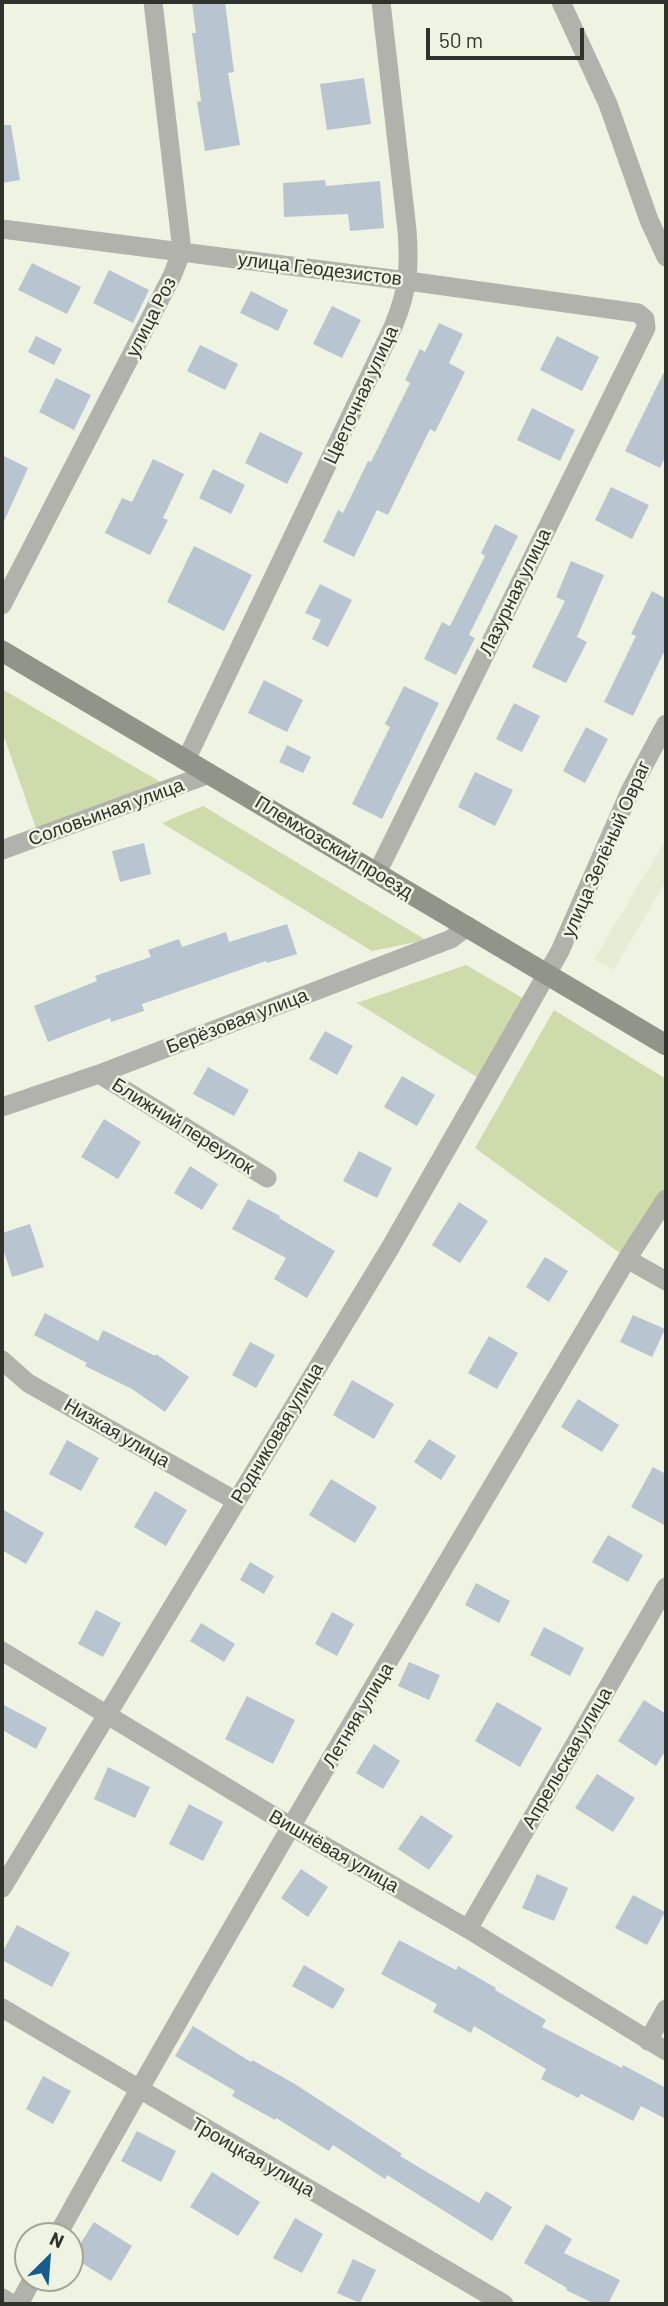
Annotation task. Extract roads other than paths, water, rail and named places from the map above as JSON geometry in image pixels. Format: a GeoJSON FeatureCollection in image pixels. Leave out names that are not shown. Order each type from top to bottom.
{"type":"FeatureCollection","features":[{"type":"Feature","properties":{"kind":"main road","name":"Племхозский проезд"},"geometry":{"type":"LineString","coordinates":[[2,651],[666,1045]]}},
{"type":"Feature","properties":{"kind":"street","name":"улица Роз"},"geometry":{"type":"LineString","coordinates":[[2,605],[173,276],[182,251],[153,2]]}},
{"type":"Feature","properties":{"kind":"street","name":"Цветочная улица"},"geometry":{"type":"LineString","coordinates":[[186,760],[393,327],[405,295],[408,281],[407,230],[381,2]]}},
{"type":"Feature","properties":{"kind":"street"},"geometry":{"type":"LineString","coordinates":[[561,2],[608,104],[649,220],[666,257]]}},
{"type":"Feature","properties":{"kind":"street","name":"улица Геодезистов"},"geometry":{"type":"LineString","coordinates":[[2,229],[638,313]]}},
{"type":"Feature","properties":{"kind":"street","name":"Лазурная улица"},"geometry":{"type":"LineString","coordinates":[[377,873],[646,328],[645,318],[638,313]]}},
{"type":"Feature","properties":{"kind":"street","name":"улица Зелёный Овраг"},"geometry":{"type":"LineString","coordinates":[[547,974],[630,791],[666,724]]}},
{"type":"Feature","properties":{"kind":"street","name":"Соловьиная улица"},"geometry":{"type":"LineString","coordinates":[[2,850],[209,774]]}},
{"type":"Feature","properties":{"kind":"street","name":"Берёзовая улица"},"geometry":{"type":"LineString","coordinates":[[2,1107],[99,1074],[451,939],[468,926]]}},
{"type":"Feature","properties":{"kind":"street","name":"Родниковая улица"},"geometry":{"type":"LineString","coordinates":[[2,1888],[105,1714],[390,1248],[547,974]]}},
{"type":"Feature","properties":{"kind":"street","name":"Ближний переулок"},"geometry":{"type":"LineString","coordinates":[[99,1074],[267,1178]]}},
{"type":"Feature","properties":{"kind":"street","name":"Летняя улица"},"geometry":{"type":"LineString","coordinates":[[65,2222],[138,2090],[292,1827],[627,1259],[666,1199]]}},
{"type":"Feature","properties":{"kind":"street"},"geometry":{"type":"LineString","coordinates":[[627,1259],[666,1281]]}},
{"type":"Feature","properties":{"kind":"street","name":"Низкая улица"},"geometry":{"type":"LineString","coordinates":[[2,1360],[28,1383],[236,1501]]}},
{"type":"Feature","properties":{"kind":"street","name":"Апрельская улица"},"geometry":{"type":"LineString","coordinates":[[468,1929],[666,1587]]}},
{"type":"Feature","properties":{"kind":"street","name":"Вишнёвая улица"},"geometry":{"type":"LineString","coordinates":[[2,1651],[292,1827],[468,1929],[666,2051]]}},
{"type":"Feature","properties":{"kind":"street","name":"Троицкая улица"},"geometry":{"type":"LineString","coordinates":[[2,2008],[504,2304]]}},
{"type":"Feature","properties":{"kind":"street"},"geometry":{"type":"LineString","coordinates":[[648,2041],[666,2009]]}},
{"type":"Feature","properties":{"kind":"street"},"geometry":{"type":"LineString","coordinates":[[2,2298],[12,2304]]}}]}
